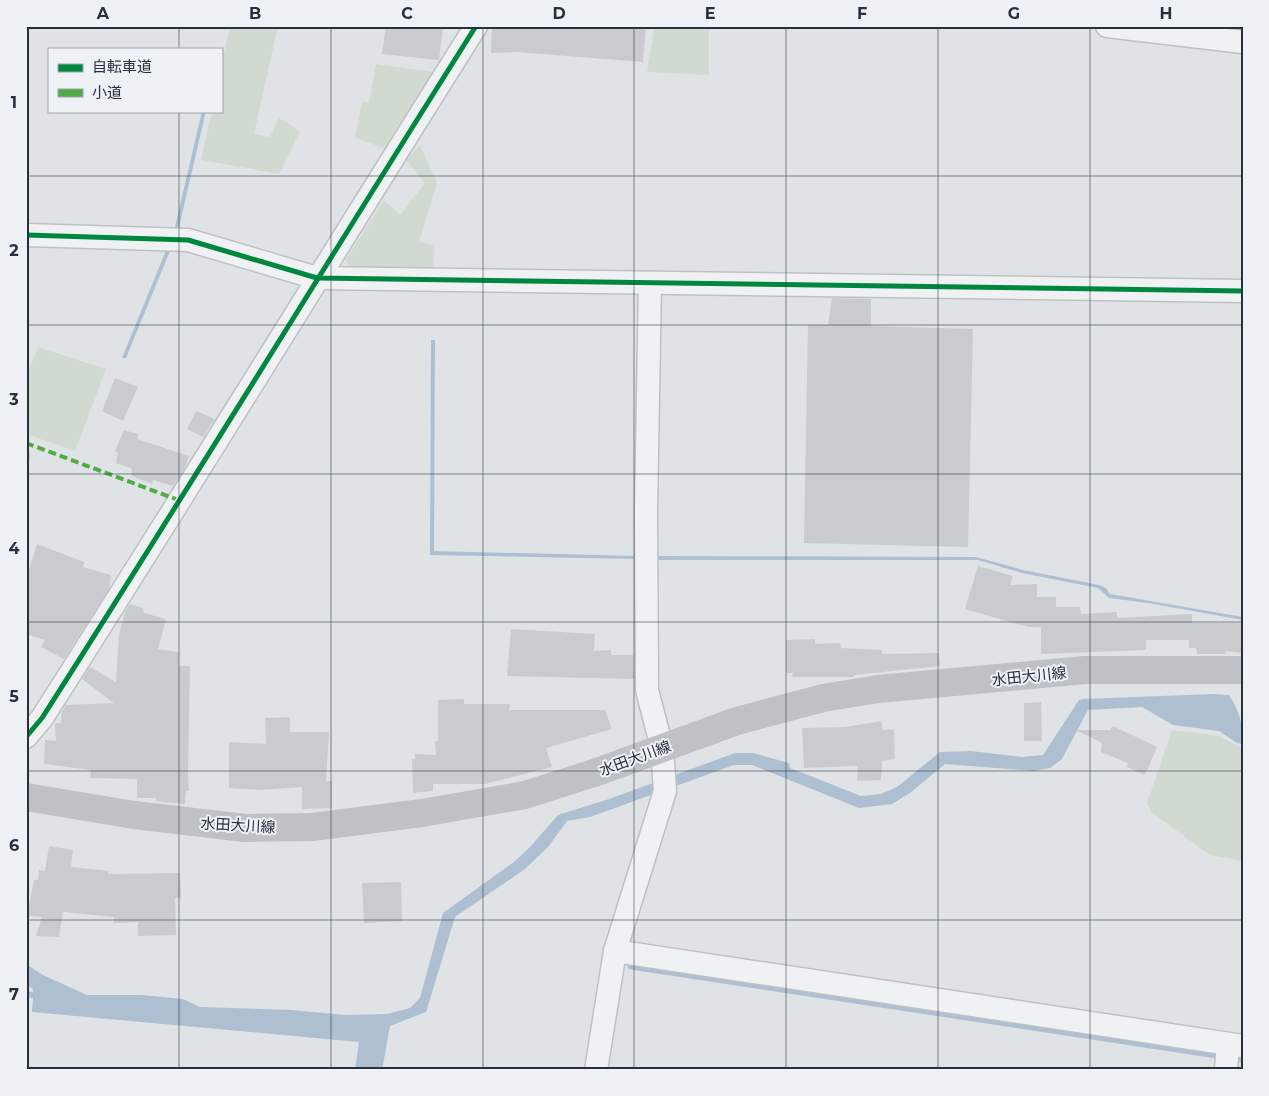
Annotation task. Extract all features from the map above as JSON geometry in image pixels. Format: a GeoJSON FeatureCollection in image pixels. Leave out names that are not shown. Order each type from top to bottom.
{"type":"FeatureCollection","features":[{"type":"Feature","properties":{"kind":"main road","name":"水田大川線"},"geometry":{"type":"LineString","coordinates":[[26,797],[134,815],[245,828],[312,827],[422,813],[525,795],[737,721],[823,698],[878,689],[1085,670],[1243,670]]}},
{"type":"Feature","properties":{"kind":"street"},"geometry":{"type":"LineString","coordinates":[[26,737],[42,718],[175,510],[317,278],[476,26]]}},
{"type":"Feature","properties":{"kind":"street"},"geometry":{"type":"LineString","coordinates":[[1107,26],[1243,42]]}},
{"type":"Feature","properties":{"kind":"street"},"geometry":{"type":"LineString","coordinates":[[26,235],[188,240],[317,278],[1243,291]]}},
{"type":"Feature","properties":{"kind":"street"},"geometry":{"type":"LineString","coordinates":[[596,1070],[615,951],[664,784],[662,748],[647,690],[646,510],[650,283]]}},
{"type":"Feature","properties":{"kind":"street"},"geometry":{"type":"LineString","coordinates":[[615,951],[1236,1045],[1226,1070]]}},
{"type":"Feature","properties":{"kind":"shaded area"},"geometry":{"type":"Polygon","coordinates":[[[230,26],[278,26],[254,134],[270,137],[279,118],[300,131],[279,174],[201,160],[212,112],[222,112],[222,62],[230,26]]]}},
{"type":"Feature","properties":{"kind":"shaded area"},"geometry":{"type":"Polygon","coordinates":[[[655,26],[709,26],[709,75],[647,72],[655,26]]]}},
{"type":"Feature","properties":{"kind":"shaded area"},"geometry":{"type":"Polygon","coordinates":[[[376,64],[433,72],[384,148],[355,138],[362,101],[369,103],[376,64]]]}},
{"type":"Feature","properties":{"kind":"shaded area"},"geometry":{"type":"Polygon","coordinates":[[[420,145],[437,183],[419,242],[435,245],[433,270],[349,267],[346,259],[384,200],[400,215],[425,183],[406,160],[420,145]]]}},
{"type":"Feature","properties":{"kind":"shaded area"},"geometry":{"type":"Polygon","coordinates":[[[38,347],[106,369],[75,451],[26,434],[26,378],[38,347]]]}},
{"type":"Feature","properties":{"kind":"shaded area"},"geometry":{"type":"Polygon","coordinates":[[[1172,730],[1220,736],[1243,749],[1243,861],[1210,855],[1151,812],[1147,803],[1172,730]]]}},
{"type":"Feature","properties":{"kind":"water"},"geometry":{"type":"Polygon","coordinates":[[[202,112],[206,112],[179,227],[175,227],[202,112]]]}},
{"type":"Feature","properties":{"kind":"water"},"geometry":{"type":"Polygon","coordinates":[[[167,248],[170,251],[126,358],[122,358],[167,248]]]}},
{"type":"Feature","properties":{"kind":"water"},"geometry":{"type":"Polygon","coordinates":[[[431,340],[435,340],[434,551],[636,556],[637,559],[430,555],[431,340]]]}},
{"type":"Feature","properties":{"kind":"water"},"geometry":{"type":"Polygon","coordinates":[[[657,556],[976,557],[1023,570],[1099,585],[1106,588],[1110,594],[1243,617],[1243,620],[1109,598],[1098,588],[1022,573],[978,560],[657,560],[657,556]]]}},
{"type":"Feature","properties":{"kind":"water"},"geometry":{"type":"Polygon","coordinates":[[[1213,694],[1229,695],[1233,701],[1240,718],[1243,744],[1237,743],[1219,731],[1173,725],[1142,707],[1088,710],[1062,759],[1050,768],[1034,771],[945,764],[910,793],[892,804],[859,808],[752,765],[734,765],[590,817],[567,821],[548,847],[525,869],[455,917],[426,1012],[390,1026],[382,1070],[355,1070],[359,1042],[32,1012],[33,998],[26,997],[26,991],[33,992],[33,989],[26,985],[26,964],[43,975],[87,995],[142,995],[183,999],[200,1007],[292,1010],[345,1015],[387,1014],[410,1008],[420,998],[443,913],[514,862],[558,815],[609,799],[735,753],[753,753],[789,763],[790,768],[861,796],[881,794],[897,787],[940,752],[971,751],[1022,757],[1043,755],[1079,700],[1213,694]]]}},
{"type":"Feature","properties":{"kind":"building"},"geometry":{"type":"Polygon","coordinates":[[[386,26],[443,26],[439,60],[382,54],[386,26]]]}},
{"type":"Feature","properties":{"kind":"building"},"geometry":{"type":"Polygon","coordinates":[[[492,26],[646,26],[643,62],[516,52],[491,53],[492,26]]]}},
{"type":"Feature","properties":{"kind":"building"},"geometry":{"type":"Polygon","coordinates":[[[832,298],[871,299],[871,326],[973,329],[968,547],[804,543],[808,325],[828,325],[832,298]]]}},
{"type":"Feature","properties":{"kind":"building"},"geometry":{"type":"Polygon","coordinates":[[[115,378],[138,387],[123,421],[102,411],[115,378]]]}},
{"type":"Feature","properties":{"kind":"building"},"geometry":{"type":"Polygon","coordinates":[[[196,411],[215,419],[203,437],[187,429],[196,411]]]}},
{"type":"Feature","properties":{"kind":"building"},"geometry":{"type":"Polygon","coordinates":[[[124,430],[138,434],[137,439],[189,456],[185,468],[173,486],[153,480],[152,484],[132,476],[131,468],[116,463],[118,452],[115,451],[124,430]]]}},
{"type":"Feature","properties":{"kind":"building"},"geometry":{"type":"Polygon","coordinates":[[[37,544],[84,562],[83,567],[111,575],[109,589],[64,659],[41,647],[45,640],[26,634],[26,579],[37,544]]]}},
{"type":"Feature","properties":{"kind":"building"},"geometry":{"type":"Polygon","coordinates":[[[978,566],[1013,576],[1010,585],[1037,584],[1037,597],[1056,597],[1056,607],[1080,607],[1081,614],[1117,612],[1117,618],[1192,614],[1192,623],[1243,623],[1243,653],[1226,651],[1226,654],[1197,654],[1196,648],[1189,648],[1189,640],[1146,640],[1146,650],[1041,654],[1041,627],[1028,627],[965,609],[978,566]]]}},
{"type":"Feature","properties":{"kind":"building"},"geometry":{"type":"Polygon","coordinates":[[[130,604],[143,608],[144,613],[166,619],[158,649],[179,652],[179,666],[190,666],[189,791],[186,791],[185,804],[156,801],[156,798],[137,798],[137,779],[90,778],[91,770],[44,764],[45,740],[56,741],[55,723],[61,723],[62,711],[66,705],[114,703],[82,679],[90,667],[116,682],[119,635],[125,612],[130,604]]]}},
{"type":"Feature","properties":{"kind":"building"},"geometry":{"type":"Polygon","coordinates":[[[511,629],[595,634],[594,651],[611,650],[611,655],[633,655],[634,679],[507,676],[511,629]]]}},
{"type":"Feature","properties":{"kind":"building"},"geometry":{"type":"Polygon","coordinates":[[[815,639],[815,644],[840,643],[841,648],[882,650],[882,654],[939,653],[940,666],[854,675],[854,677],[792,677],[793,673],[786,673],[786,640],[815,639]]]}},
{"type":"Feature","properties":{"kind":"building"},"geometry":{"type":"Polygon","coordinates":[[[464,699],[464,704],[510,704],[509,710],[605,710],[612,729],[546,748],[552,767],[485,784],[433,784],[433,791],[413,793],[412,759],[415,759],[415,754],[436,755],[435,741],[438,741],[438,700],[464,699]]]}},
{"type":"Feature","properties":{"kind":"building"},"geometry":{"type":"Polygon","coordinates":[[[1041,702],[1042,741],[1024,741],[1024,703],[1041,702]]]}},
{"type":"Feature","properties":{"kind":"building"},"geometry":{"type":"Polygon","coordinates":[[[290,717],[290,732],[329,732],[326,781],[332,781],[332,808],[302,809],[302,787],[260,790],[229,788],[229,742],[266,744],[265,718],[290,717]]]}},
{"type":"Feature","properties":{"kind":"building"},"geometry":{"type":"Polygon","coordinates":[[[881,721],[883,730],[894,729],[895,759],[882,761],[881,780],[857,781],[858,766],[804,768],[802,728],[845,727],[881,721]]]}},
{"type":"Feature","properties":{"kind":"building"},"geometry":{"type":"Polygon","coordinates":[[[1113,726],[1157,747],[1145,775],[1127,767],[1128,763],[1101,752],[1102,743],[1076,730],[1110,730],[1113,726]]]}},
{"type":"Feature","properties":{"kind":"building"},"geometry":{"type":"Polygon","coordinates":[[[49,846],[73,850],[71,867],[109,871],[108,874],[180,873],[181,898],[175,898],[176,935],[138,936],[138,922],[114,923],[114,917],[63,912],[59,937],[36,936],[42,917],[27,916],[34,880],[38,880],[39,870],[45,871],[49,846]]]}},
{"type":"Feature","properties":{"kind":"building"},"geometry":{"type":"Polygon","coordinates":[[[401,882],[402,921],[364,923],[362,883],[401,882]]]}},
{"type":"Feature","properties":{"kind":"waterway"},"geometry":{"type":"LineString","coordinates":[[26,454],[26,459]]}},
{"type":"Feature","properties":{"kind":"waterway"},"geometry":{"type":"LineString","coordinates":[[631,966],[1243,1059]]}},
{"type":"Feature","properties":{"kind":"marked path"},"geometry":{"type":"LineString","coordinates":[[26,443],[181,501]]}},
{"type":"Feature","properties":{"kind":"cycle path"},"geometry":{"type":"LineString","coordinates":[[26,737],[42,718],[97,632],[476,26]]}},
{"type":"Feature","properties":{"kind":"cycle path"},"geometry":{"type":"LineString","coordinates":[[26,235],[188,240],[317,278],[1243,291]]}}]}
